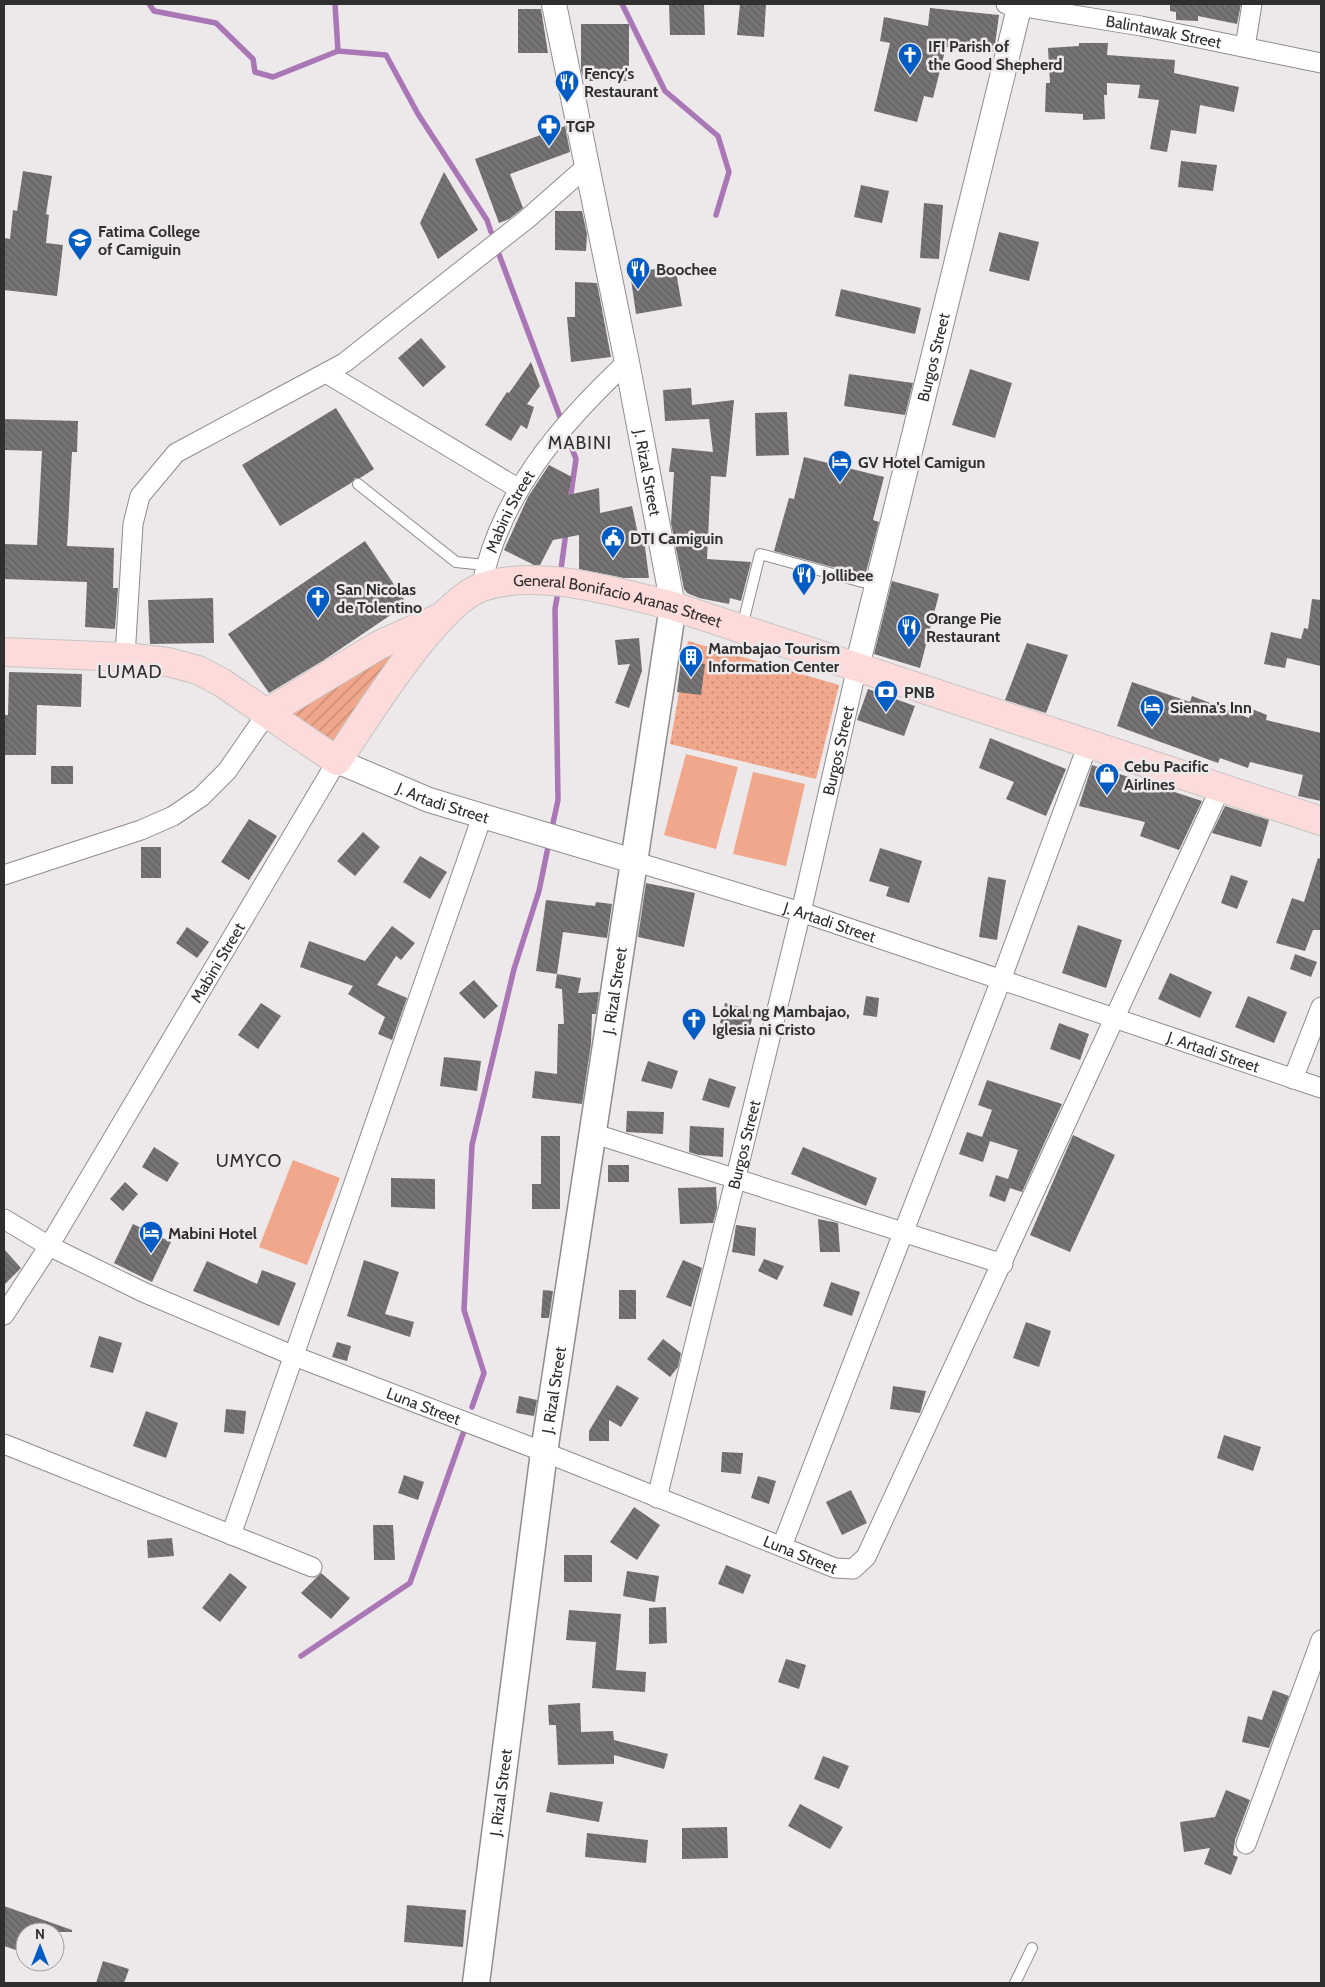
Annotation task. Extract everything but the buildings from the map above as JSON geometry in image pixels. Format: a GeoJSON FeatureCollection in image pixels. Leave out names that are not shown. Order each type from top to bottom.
{"type":"FeatureCollection","features":[{"type":"Feature","properties":{"kind":"main road","name":"General Bonifacio Aranas Street"},"geometry":{"type":"LineString","coordinates":[[483,576],[506,581],[554,582],[600,589],[673,606],[1321,821]]}},
{"type":"Feature","properties":{"kind":"main road","name":"Mabini Street"},"geometry":{"type":"LineString","coordinates":[[337,761],[410,656],[442,616],[483,576]]}},
{"type":"Feature","properties":{"kind":"main road","name":"J. Rizal Street"},"geometry":{"type":"LineString","coordinates":[[476,1983],[544,1452],[673,606]]}},
{"type":"Feature","properties":{"kind":"main road","name":"Mabini Street"},"geometry":{"type":"LineString","coordinates":[[268,712],[379,645],[442,616]]}},
{"type":"Feature","properties":{"kind":"main road"},"geometry":{"type":"LineString","coordinates":[[4,652],[125,657],[168,662],[198,670],[222,682],[268,712],[337,761]]}},
{"type":"Feature","properties":{"kind":"street","name":"J. Rizal Street"},"geometry":{"type":"LineString","coordinates":[[554,4],[627,362],[673,606]]}},
{"type":"Feature","properties":{"kind":"street","name":"Balintawak Street"},"geometry":{"type":"LineString","coordinates":[[1015,4],[1246,47],[1321,64]]}},
{"type":"Feature","properties":{"kind":"street","name":"Burgos Street"},"geometry":{"type":"LineString","coordinates":[[657,1498],[801,912],[857,667],[1015,4]]}},
{"type":"Feature","properties":{"kind":"street"},"geometry":{"type":"LineString","coordinates":[[1246,47],[1252,4]]}},
{"type":"Feature","properties":{"kind":"street"},"geometry":{"type":"LineString","coordinates":[[125,657],[133,524],[140,496],[176,453],[344,363],[384,334],[527,219],[586,167]]}},
{"type":"Feature","properties":{"kind":"street","name":"Mabini Street"},"geometry":{"type":"LineString","coordinates":[[483,576],[519,488],[574,414],[627,362]]}},
{"type":"Feature","properties":{"kind":"street"},"geometry":{"type":"LineString","coordinates":[[326,373],[519,488]]}},
{"type":"Feature","properties":{"kind":"street"},"geometry":{"type":"LineString","coordinates":[[4,875],[141,830],[173,816],[201,797],[228,771],[268,712]]}},
{"type":"Feature","properties":{"kind":"street"},"geometry":{"type":"LineString","coordinates":[[782,1546],[1001,980],[1088,744]]}},
{"type":"Feature","properties":{"kind":"street","name":"Mabini Street"},"geometry":{"type":"LineString","coordinates":[[4,1315],[49,1246],[337,761]]}},
{"type":"Feature","properties":{"kind":"street","name":"J. Artadi Street"},"geometry":{"type":"LineString","coordinates":[[337,761],[420,796],[482,817],[801,912],[1321,1088]]}},
{"type":"Feature","properties":{"kind":"street"},"geometry":{"type":"LineString","coordinates":[[592,1133],[1003,1264],[1221,788]]}},
{"type":"Feature","properties":{"kind":"street"},"geometry":{"type":"LineString","coordinates":[[231,1535],[482,817]]}},
{"type":"Feature","properties":{"kind":"street"},"geometry":{"type":"LineString","coordinates":[[1293,1078],[1321,1007]]}},
{"type":"Feature","properties":{"kind":"street","name":"Luna Street"},"geometry":{"type":"LineString","coordinates":[[4,1219],[49,1246],[143,1292],[294,1356],[544,1452],[835,1568],[853,1569],[866,1557],[1003,1264]]}},
{"type":"Feature","properties":{"kind":"street"},"geometry":{"type":"LineString","coordinates":[[4,1444],[312,1567]]}},
{"type":"Feature","properties":{"kind":"street"},"geometry":{"type":"LineString","coordinates":[[1246,1844],[1321,1640]]}},
{"type":"Feature","properties":{"kind":"lane"},"geometry":{"type":"LineString","coordinates":[[358,484],[456,562],[483,576]]}},
{"type":"Feature","properties":{"kind":"lane"},"geometry":{"type":"LineString","coordinates":[[741,628],[760,554],[877,586]]}},
{"type":"Feature","properties":{"kind":"lane"},"geometry":{"type":"LineString","coordinates":[[1014,1983],[1032,1948]]}},
{"type":"Feature","properties":{"kind":"shaded area"},"geometry":{"type":"Polygon","coordinates":[[[420,631],[333,750],[281,713],[420,631]]]}},
{"type":"Feature","properties":{"kind":"shaded area"},"geometry":{"type":"Polygon","coordinates":[[[688,641],[839,685],[816,779],[670,744],[688,641]]]}},
{"type":"Feature","properties":{"kind":"shaded area"},"geometry":{"type":"Polygon","coordinates":[[[686,754],[738,767],[716,849],[664,835],[686,754]]]}},
{"type":"Feature","properties":{"kind":"shaded area"},"geometry":{"type":"Polygon","coordinates":[[[753,772],[805,784],[786,866],[733,854],[753,772]]]}},
{"type":"Feature","properties":{"kind":"shaded area"},"geometry":{"type":"Polygon","coordinates":[[[293,1160],[340,1178],[307,1265],[259,1247],[293,1160]]]}},
{"type":"Feature","properties":{"kind":"waterway"},"geometry":{"type":"LineString","coordinates":[[149,4],[154,11],[216,23],[253,59],[255,72],[273,77],[338,51],[386,55],[418,114],[487,220],[491,232]]}},
{"type":"Feature","properties":{"kind":"waterway"},"geometry":{"type":"LineString","coordinates":[[335,4],[338,51]]}},
{"type":"Feature","properties":{"kind":"waterway"},"geometry":{"type":"LineString","coordinates":[[622,4],[665,91],[718,136],[729,172],[716,215]]}},
{"type":"Feature","properties":{"kind":"waterway"},"geometry":{"type":"LineString","coordinates":[[497,249],[560,417]]}},
{"type":"Feature","properties":{"kind":"waterway"},"geometry":{"type":"LineString","coordinates":[[566,433],[576,459],[570,500]]}},
{"type":"Feature","properties":{"kind":"waterway"},"geometry":{"type":"LineString","coordinates":[[561,569],[566,532]]}},
{"type":"Feature","properties":{"kind":"waterway"},"geometry":{"type":"LineString","coordinates":[[553,823],[558,800],[555,609],[558,592]]}},
{"type":"Feature","properties":{"kind":"waterway"},"geometry":{"type":"LineString","coordinates":[[472,1407],[484,1373],[464,1310],[472,1145],[514,969],[539,891],[548,847]]}},
{"type":"Feature","properties":{"kind":"waterway"},"geometry":{"type":"LineString","coordinates":[[301,1656],[410,1583],[465,1428]]}},
{"type":"Feature","properties":{"kind":"place","name":"IFI Parish of the Good Shepherd"},"geometry":{"type":"Point","coordinates":[910,76]}},
{"type":"Feature","properties":{"kind":"place","name":"Fency's Restaurant"},"geometry":{"type":"Point","coordinates":[567,103]}},
{"type":"Feature","properties":{"kind":"place","name":"TGP"},"geometry":{"type":"Point","coordinates":[549,147]}},
{"type":"Feature","properties":{"kind":"place","name":"Fatima College of Camiguin"},"geometry":{"type":"Point","coordinates":[80,261]}},
{"type":"Feature","properties":{"kind":"place","name":"Boochee"},"geometry":{"type":"Point","coordinates":[638,290]}},
{"type":"Feature","properties":{"kind":"place","name":"GV Hotel Camigun"},"geometry":{"type":"Point","coordinates":[840,483]}},
{"type":"Feature","properties":{"kind":"place","name":"DTI Camiguin"},"geometry":{"type":"Point","coordinates":[613,559]}},
{"type":"Feature","properties":{"kind":"place","name":"Jollibee"},"geometry":{"type":"Point","coordinates":[804,596]}},
{"type":"Feature","properties":{"kind":"place","name":"San Nicolas de Tolentino"},"geometry":{"type":"Point","coordinates":[318,619]}},
{"type":"Feature","properties":{"kind":"place","name":"Orange Pie Restaurant"},"geometry":{"type":"Point","coordinates":[909,648]}},
{"type":"Feature","properties":{"kind":"place","name":"Mambajao Tourism Information Center"},"geometry":{"type":"Point","coordinates":[691,678]}},
{"type":"Feature","properties":{"kind":"place","name":"PNB"},"geometry":{"type":"Point","coordinates":[886,713]}},
{"type":"Feature","properties":{"kind":"place","name":"Sienna's Inn"},"geometry":{"type":"Point","coordinates":[1152,728]}},
{"type":"Feature","properties":{"kind":"place","name":"Cebu Pacific Airlines"},"geometry":{"type":"Point","coordinates":[1107,796]}},
{"type":"Feature","properties":{"kind":"place","name":"Lokal ng Mambajao, Iglesia ni Cristo"},"geometry":{"type":"Point","coordinates":[694,1041]}},
{"type":"Feature","properties":{"kind":"place","name":"Mabini Hotel"},"geometry":{"type":"Point","coordinates":[151,1254]}},
{"type":"Feature","properties":{"kind":"district","name":"MABINI"},"geometry":{"type":"Point","coordinates":[580,443]}},
{"type":"Feature","properties":{"kind":"district","name":"LUMAD"},"geometry":{"type":"Point","coordinates":[130,672]}},
{"type":"Feature","properties":{"kind":"district","name":"UMYCO"},"geometry":{"type":"Point","coordinates":[249,1161]}}]}
